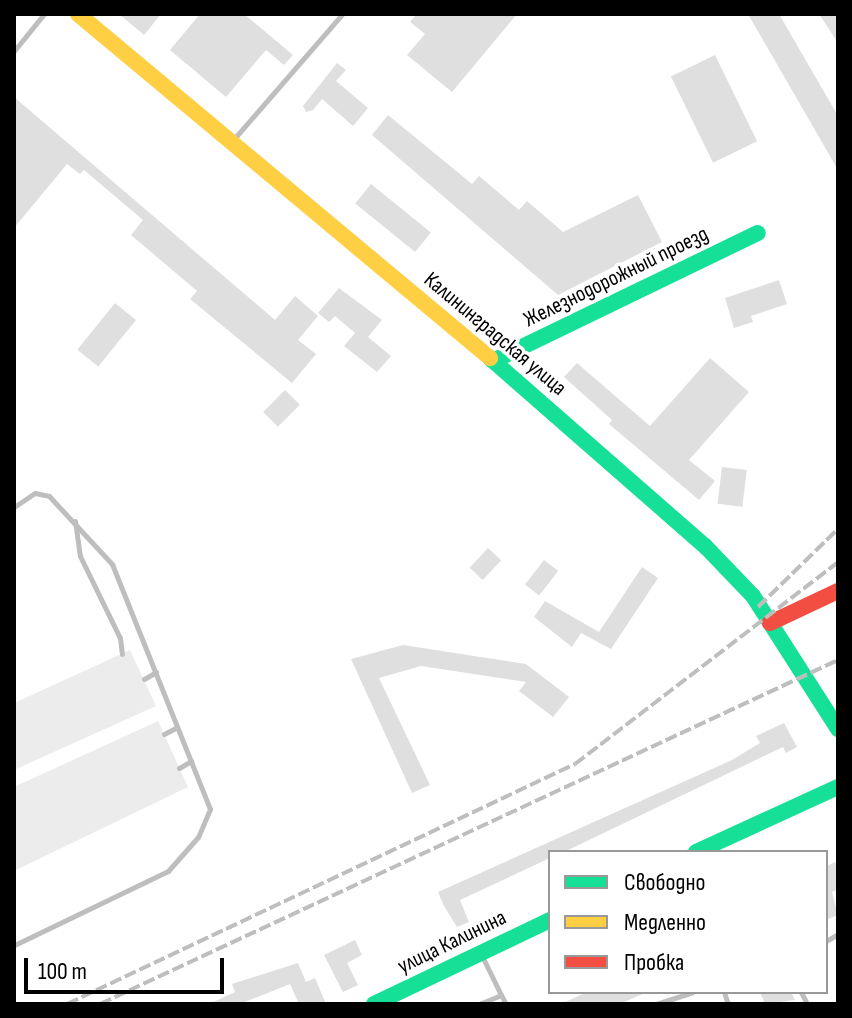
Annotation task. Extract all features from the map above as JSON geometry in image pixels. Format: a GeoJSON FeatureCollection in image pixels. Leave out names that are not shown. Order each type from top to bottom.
{"type":"FeatureCollection","features":[{"type":"Feature","properties":{"kind":"street","name":"Калининградская улица"},"geometry":{"type":"LineString","coordinates":[[78,14],[493,361],[705,546],[753,596],[838,729]]}},
{"type":"Feature","properties":{"kind":"street","name":"Железнодорожный проезд"},"geometry":{"type":"LineString","coordinates":[[493,361],[758,233]]}},
{"type":"Feature","properties":{"kind":"street"},"geometry":{"type":"LineString","coordinates":[[770,623],[838,591]]}},
{"type":"Feature","properties":{"kind":"street"},"geometry":{"type":"LineString","coordinates":[[700,850],[838,787]]}},
{"type":"Feature","properties":{"kind":"street","name":"улица Калинина"},"geometry":{"type":"LineString","coordinates":[[374,1004],[548,921]]}},
{"type":"Feature","properties":{"kind":"lane"},"geometry":{"type":"LineString","coordinates":[[14,51],[44,14]]}},
{"type":"Feature","properties":{"kind":"lane"},"geometry":{"type":"LineString","coordinates":[[232,142],[342,14]]}},
{"type":"Feature","properties":{"kind":"lane"},"geometry":{"type":"LineString","coordinates":[[14,507],[35,493],[49,496],[74,519],[112,564],[210,809],[198,837],[168,871],[14,945]]}},
{"type":"Feature","properties":{"kind":"lane"},"geometry":{"type":"LineString","coordinates":[[74,519],[80,556],[120,638],[122,654]]}},
{"type":"Feature","properties":{"kind":"lane"},"geometry":{"type":"LineString","coordinates":[[144,679],[156,672]]}},
{"type":"Feature","properties":{"kind":"lane"},"geometry":{"type":"LineString","coordinates":[[164,734],[176,728]]}},
{"type":"Feature","properties":{"kind":"lane"},"geometry":{"type":"LineString","coordinates":[[179,768],[191,761]]}},
{"type":"Feature","properties":{"kind":"lane"},"geometry":{"type":"LineString","coordinates":[[480,953],[506,1004]]}},
{"type":"Feature","properties":{"kind":"lane"},"geometry":{"type":"LineString","coordinates":[[656,1004],[685,994]]}},
{"type":"Feature","properties":{"kind":"lane"},"geometry":{"type":"LineString","coordinates":[[479,1004],[501,995]]}},
{"type":"Feature","properties":{"kind":"shaded area"},"geometry":{"type":"Polygon","coordinates":[[[130,650],[156,706],[14,770],[14,703],[130,650]]]}},
{"type":"Feature","properties":{"kind":"shaded area"},"geometry":{"type":"Polygon","coordinates":[[[158,721],[188,787],[14,871],[14,787],[158,721]]]}},
{"type":"Feature","properties":{"kind":"building"},"geometry":{"type":"Polygon","coordinates":[[[119,14],[161,14],[144,35],[119,14]]]}},
{"type":"Feature","properties":{"kind":"building"},"geometry":{"type":"Polygon","coordinates":[[[200,14],[244,14],[293,55],[284,65],[266,50],[226,97],[170,50],[200,14]]]}},
{"type":"Feature","properties":{"kind":"building"},"geometry":{"type":"Polygon","coordinates":[[[417,14],[517,14],[452,92],[407,55],[425,34],[410,22],[417,14]]]}},
{"type":"Feature","properties":{"kind":"building"},"geometry":{"type":"Polygon","coordinates":[[[748,14],[779,14],[838,116],[838,170],[748,14]]]}},
{"type":"Feature","properties":{"kind":"building"},"geometry":{"type":"Polygon","coordinates":[[[819,14],[838,14],[838,43],[819,14]]]}},
{"type":"Feature","properties":{"kind":"building"},"geometry":{"type":"Polygon","coordinates":[[[715,55],[757,141],[713,163],[671,76],[715,55]]]}},
{"type":"Feature","properties":{"kind":"building"},"geometry":{"type":"Polygon","coordinates":[[[337,63],[346,70],[336,81],[368,108],[353,126],[322,99],[313,110],[306,112],[303,106],[337,63]]]}},
{"type":"Feature","properties":{"kind":"building"},"geometry":{"type":"Polygon","coordinates":[[[14,97],[275,320],[295,296],[318,316],[298,340],[316,354],[292,383],[190,299],[197,291],[131,235],[143,220],[84,170],[80,174],[67,164],[14,228],[14,97]]]}},
{"type":"Feature","properties":{"kind":"building"},"geometry":{"type":"Polygon","coordinates":[[[388,115],[472,184],[479,176],[519,210],[527,201],[563,232],[638,195],[662,242],[558,295],[372,135],[388,115]]]}},
{"type":"Feature","properties":{"kind":"building"},"geometry":{"type":"Polygon","coordinates":[[[371,184],[431,232],[415,252],[355,203],[371,184]]]}},
{"type":"Feature","properties":{"kind":"building"},"geometry":{"type":"Polygon","coordinates":[[[779,280],[787,304],[751,316],[753,322],[734,328],[725,298],[779,280]]]}},
{"type":"Feature","properties":{"kind":"building"},"geometry":{"type":"Polygon","coordinates":[[[339,288],[382,320],[368,337],[391,356],[377,372],[344,346],[355,333],[335,316],[329,322],[318,313],[339,288]]]}},
{"type":"Feature","properties":{"kind":"building"},"geometry":{"type":"Polygon","coordinates":[[[115,303],[136,320],[98,367],[77,350],[115,303]]]}},
{"type":"Feature","properties":{"kind":"building"},"geometry":{"type":"Polygon","coordinates":[[[710,358],[749,392],[689,460],[715,481],[699,500],[609,424],[612,420],[564,377],[577,363],[650,426],[710,358]]]}},
{"type":"Feature","properties":{"kind":"building"},"geometry":{"type":"Polygon","coordinates":[[[285,390],[300,405],[278,427],[263,412],[285,390]]]}},
{"type":"Feature","properties":{"kind":"building"},"geometry":{"type":"Polygon","coordinates":[[[722,467],[747,470],[742,507],[717,504],[722,467]]]}},
{"type":"Feature","properties":{"kind":"building"},"geometry":{"type":"Polygon","coordinates":[[[488,548],[501,560],[483,580],[470,568],[488,548]]]}},
{"type":"Feature","properties":{"kind":"building"},"geometry":{"type":"Polygon","coordinates":[[[544,560],[558,571],[539,596],[525,584],[544,560]]]}},
{"type":"Feature","properties":{"kind":"building"},"geometry":{"type":"Polygon","coordinates":[[[642,567],[658,578],[611,649],[581,633],[572,647],[534,617],[545,601],[599,632],[642,567]]]}},
{"type":"Feature","properties":{"kind":"building"},"geometry":{"type":"Polygon","coordinates":[[[403,645],[526,664],[569,697],[553,717],[519,691],[526,682],[421,666],[379,678],[430,785],[412,793],[351,659],[403,645]]]}},
{"type":"Feature","properties":{"kind":"building"},"geometry":{"type":"Polygon","coordinates":[[[784,723],[797,747],[786,753],[783,747],[568,850],[548,850],[548,859],[460,900],[469,922],[457,927],[444,906],[438,892],[732,760],[760,743],[756,736],[784,723]]]}},
{"type":"Feature","properties":{"kind":"building"},"geometry":{"type":"Polygon","coordinates":[[[838,861],[838,890],[832,892],[838,915],[828,919],[828,865],[838,861]]]}},
{"type":"Feature","properties":{"kind":"building"},"geometry":{"type":"Polygon","coordinates":[[[355,940],[362,955],[347,963],[358,985],[343,992],[324,955],[355,940]]]}},
{"type":"Feature","properties":{"kind":"building"},"geometry":{"type":"Polygon","coordinates":[[[298,963],[306,982],[315,978],[326,1004],[299,1004],[290,984],[240,1004],[209,1004],[235,992],[232,984],[298,963]]]}},
{"type":"Feature","properties":{"kind":"building"},"geometry":{"type":"Polygon","coordinates":[[[583,994],[642,994],[620,1004],[561,1004],[583,994]]]}},
{"type":"Feature","properties":{"kind":"building"},"geometry":{"type":"Polygon","coordinates":[[[761,994],[792,994],[795,1000],[765,1004],[761,994]]]}},
{"type":"Feature","properties":{"kind":"railway"},"geometry":{"type":"LineString","coordinates":[[758,607],[838,529]]}},
{"type":"Feature","properties":{"kind":"railway"},"geometry":{"type":"LineString","coordinates":[[67,1004],[575,764],[838,562]]}},
{"type":"Feature","properties":{"kind":"railway"},"geometry":{"type":"LineString","coordinates":[[100,1004],[838,660]]}},
{"type":"Feature","properties":{"kind":"traffic: fast"},"geometry":{"type":"LineString","coordinates":[[493,361],[758,233]]}},
{"type":"Feature","properties":{"kind":"traffic: fast"},"geometry":{"type":"LineString","coordinates":[[490,358],[705,546],[753,596],[838,729]]}},
{"type":"Feature","properties":{"kind":"traffic: fast"},"geometry":{"type":"LineString","coordinates":[[700,850],[838,787]]}},
{"type":"Feature","properties":{"kind":"traffic: fast"},"geometry":{"type":"LineString","coordinates":[[374,1004],[548,921]]}},
{"type":"Feature","properties":{"kind":"traffic: slow"},"geometry":{"type":"LineString","coordinates":[[78,14],[490,358]]}},
{"type":"Feature","properties":{"kind":"traffic: jam"},"geometry":{"type":"LineString","coordinates":[[770,623],[838,591]]}}]}
